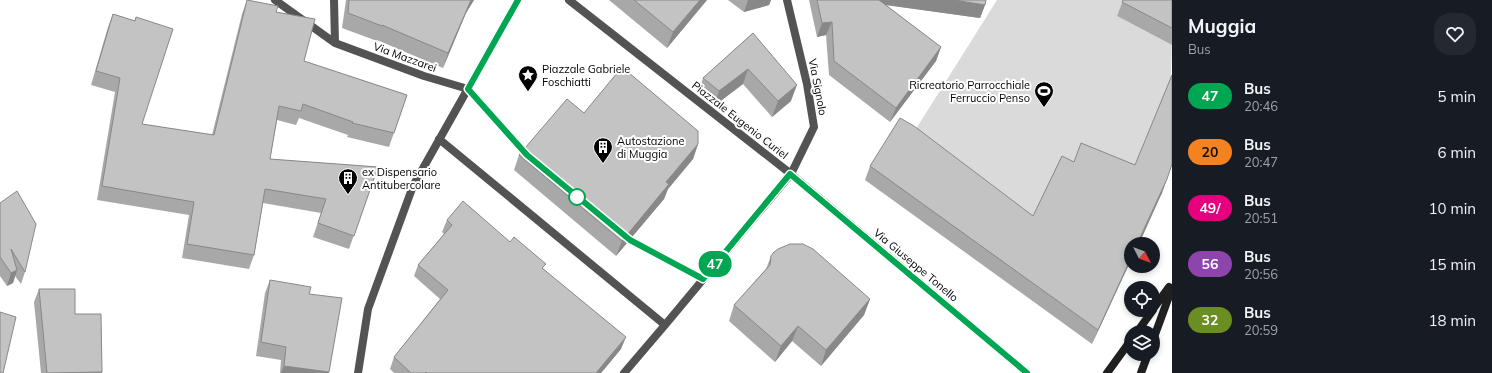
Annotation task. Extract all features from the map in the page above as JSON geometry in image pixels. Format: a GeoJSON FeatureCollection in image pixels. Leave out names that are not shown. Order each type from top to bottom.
{"type":"FeatureCollection","features":[{"type":"Feature","properties":{"kind":"main road"},"geometry":{"type":"LineString","coordinates":[[1160,300],[1172,283]]}},
{"type":"Feature","properties":{"kind":"main road"},"geometry":{"type":"LineString","coordinates":[[1158,325],[1172,288]]}},
{"type":"Feature","properties":{"kind":"main road"},"geometry":{"type":"LineString","coordinates":[[1107,373],[1124,350]]}},
{"type":"Feature","properties":{"kind":"main road"},"geometry":{"type":"LineString","coordinates":[[1141,373],[1145,361]]}},
{"type":"Feature","properties":{"kind":"street","name":"Via Mazzarei"},"geometry":{"type":"LineString","coordinates":[[275,0],[335,43],[424,76],[468,89]]}},
{"type":"Feature","properties":{"kind":"street"},"geometry":{"type":"LineString","coordinates":[[334,0],[335,43]]}},
{"type":"Feature","properties":{"kind":"street"},"geometry":{"type":"LineString","coordinates":[[358,373],[368,309],[413,186],[518,0]]}},
{"type":"Feature","properties":{"kind":"street","name":"Piazzale Eugenio Curiel"},"geometry":{"type":"LineString","coordinates":[[569,0],[790,174],[624,373]]}},
{"type":"Feature","properties":{"kind":"street","name":"Via Signolo"},"geometry":{"type":"LineString","coordinates":[[787,0],[808,84],[814,127],[790,174]]}},
{"type":"Feature","properties":{"kind":"street"},"geometry":{"type":"LineString","coordinates":[[440,139],[665,325]]}},
{"type":"Feature","properties":{"kind":"street","name":"Via Giuseppe Tonello"},"geometry":{"type":"LineString","coordinates":[[790,174],[1027,373]]}},
{"type":"Feature","properties":{"kind":"shaded area","name":"Ricreatorio Parrocchiale Ferruccio Penso"},"geometry":{"type":"Polygon","coordinates":[[[997,0],[1123,0],[1117,16],[1172,45],[1168,174],[1162,194],[1076,157],[1069,176],[1028,230],[909,140],[997,0]]]}},
{"type":"Feature","properties":{"kind":"building"},"geometry":{"type":"Polygon","coordinates":[[[247,0],[278,6],[276,12],[315,19],[304,61],[407,95],[394,133],[352,123],[353,122],[303,104],[301,111],[279,106],[270,159],[378,167],[354,236],[318,223],[326,199],[265,189],[254,255],[187,244],[194,202],[102,186],[120,78],[96,71],[113,14],[135,21],[136,17],[173,29],[142,124],[214,135],[247,0]]]}},
{"type":"Feature","properties":{"kind":"building"},"geometry":{"type":"Polygon","coordinates":[[[349,0],[471,0],[448,53],[382,25],[348,13],[349,0]]]}},
{"type":"Feature","properties":{"kind":"building"},"geometry":{"type":"Polygon","coordinates":[[[634,0],[700,0],[673,32],[634,0]]]}},
{"type":"Feature","properties":{"kind":"building"},"geometry":{"type":"Polygon","coordinates":[[[817,0],[879,0],[941,47],[896,108],[834,61],[832,22],[822,23],[817,0]]]}},
{"type":"Feature","properties":{"kind":"building"},"geometry":{"type":"Polygon","coordinates":[[[954,0],[986,0],[985,5],[954,0]]]}},
{"type":"Feature","properties":{"kind":"building"},"geometry":{"type":"Polygon","coordinates":[[[1123,0],[1172,0],[1172,28],[1122,2],[1123,0]]]}},
{"type":"Feature","properties":{"kind":"building"},"geometry":{"type":"Polygon","coordinates":[[[753,33],[797,85],[778,101],[748,69],[719,91],[703,78],[753,33]]]}},
{"type":"Feature","properties":{"kind":"building","name":"Autostazione di Muggia"},"geometry":{"type":"Polygon","coordinates":[[[622,67],[698,131],[698,144],[666,182],[669,184],[622,241],[519,155],[567,99],[584,113],[622,67]]]}},
{"type":"Feature","properties":{"kind":"building"},"geometry":{"type":"Polygon","coordinates":[[[1172,75],[1172,164],[1167,179],[1140,237],[1124,237],[1124,273],[1098,330],[870,166],[900,118],[914,126],[1033,216],[1062,156],[1074,162],[1081,143],[1135,165],[1172,75]]]}},
{"type":"Feature","properties":{"kind":"building"},"geometry":{"type":"Polygon","coordinates":[[[17,191],[36,224],[25,272],[11,249],[17,270],[11,273],[0,257],[0,203],[17,191]]]}},
{"type":"Feature","properties":{"kind":"building"},"geometry":{"type":"Polygon","coordinates":[[[463,201],[510,242],[514,237],[546,264],[542,268],[626,337],[596,373],[411,373],[394,357],[448,290],[418,265],[452,225],[447,220],[463,201]]]}},
{"type":"Feature","properties":{"kind":"building"},"geometry":{"type":"Polygon","coordinates":[[[790,244],[803,244],[813,249],[870,299],[826,350],[798,326],[781,346],[734,305],[770,265],[771,256],[774,252],[790,244]]]}},
{"type":"Feature","properties":{"kind":"building"},"geometry":{"type":"Polygon","coordinates":[[[270,280],[311,287],[309,294],[342,298],[329,372],[284,366],[286,347],[261,342],[270,280]]]}},
{"type":"Feature","properties":{"kind":"building"},"geometry":{"type":"Polygon","coordinates":[[[39,289],[75,289],[75,314],[101,314],[102,372],[47,373],[39,289]]]}},
{"type":"Feature","properties":{"kind":"building"},"geometry":{"type":"Polygon","coordinates":[[[0,312],[16,317],[3,373],[0,373],[0,312]]]}},
{"type":"Feature","properties":{"kind":"bus line","name":"47"},"geometry":{"type":"LineString","coordinates":[[518,0],[468,89],[527,155],[630,240],[703,279],[790,174],[1027,373]]}},
{"type":"Feature","properties":{"kind":"place","name":"Piazzale Gabriele Foschiatti"},"geometry":{"type":"Point","coordinates":[528,92]}},
{"type":"Feature","properties":{"kind":"place","name":"Ricreatorio Parrocchiale Ferruccio Penso"},"geometry":{"type":"Point","coordinates":[1044,108]}},
{"type":"Feature","properties":{"kind":"place","name":"Autostazione di Muggia"},"geometry":{"type":"Point","coordinates":[603,164]}},
{"type":"Feature","properties":{"kind":"place","name":"ex Dispensario Antitubercolare"},"geometry":{"type":"Point","coordinates":[348,195]}}]}
